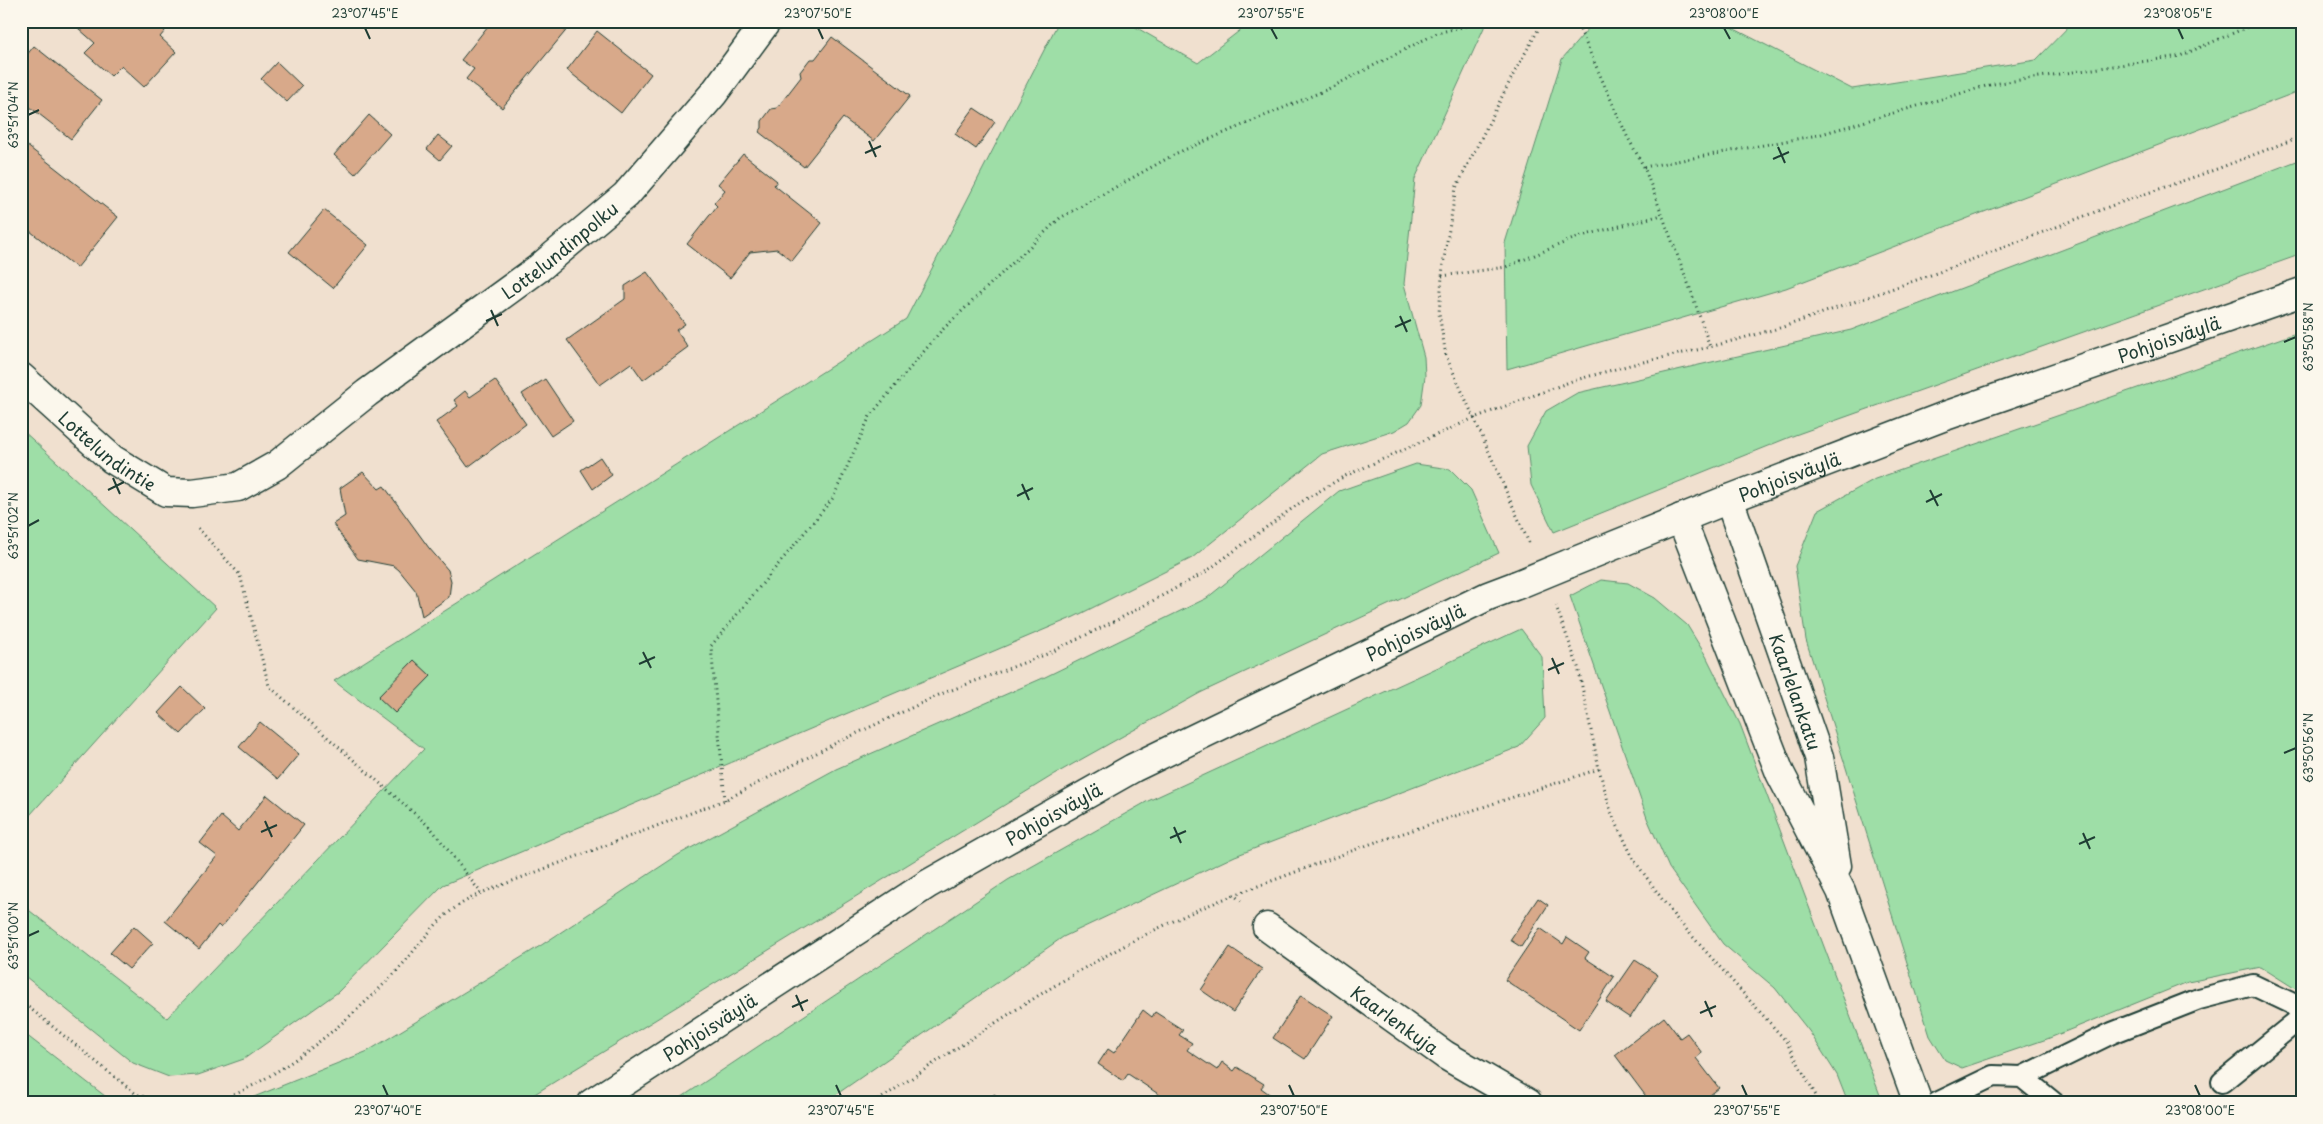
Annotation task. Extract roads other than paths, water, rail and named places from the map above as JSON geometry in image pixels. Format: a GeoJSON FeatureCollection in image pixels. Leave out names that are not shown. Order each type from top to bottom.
{"type":"FeatureCollection","features":[{"type":"Feature","properties":{"kind":"main road","name":"Lottelundinpolku"},"geometry":{"type":"LineString","coordinates":[[238,487],[277,465],[367,393],[539,268],[626,195],[714,92],[767,21]]}},
{"type":"Feature","properties":{"kind":"main road","name":"Pohjoisväylä"},"geometry":{"type":"LineString","coordinates":[[592,1103],[928,884],[1133,768],[1488,596],[1729,499],[1945,416],[2302,292]]}},
{"type":"Feature","properties":{"kind":"main road","name":"Lottelundintie"},"geometry":{"type":"LineString","coordinates":[[21,377],[112,459],[166,492],[192,493],[238,487]]}},
{"type":"Feature","properties":{"kind":"main road","name":"Kaarlelankatu"},"geometry":{"type":"LineString","coordinates":[[1729,499],[1819,756],[1841,891]]}},
{"type":"Feature","properties":{"kind":"main road","name":"Kaarlelankatu"},"geometry":{"type":"LineString","coordinates":[[1681,518],[1780,773],[1841,891],[1918,1103]]}},
{"type":"Feature","properties":{"kind":"main road","name":"Kaarlenkuja"},"geometry":{"type":"LineString","coordinates":[[1267,927],[1445,1055],[1528,1103]]}},
{"type":"Feature","properties":{"kind":"lane"},"geometry":{"type":"LineString","coordinates":[[1937,1103],[1993,1076],[2022,1077],[2121,1030],[2199,999],[2253,985],[2293,1004],[2302,1016],[2222,1082]]}},
{"type":"Feature","properties":{"kind":"lane"},"geometry":{"type":"LineString","coordinates":[[2022,1077],[2054,1103]]}}]}
